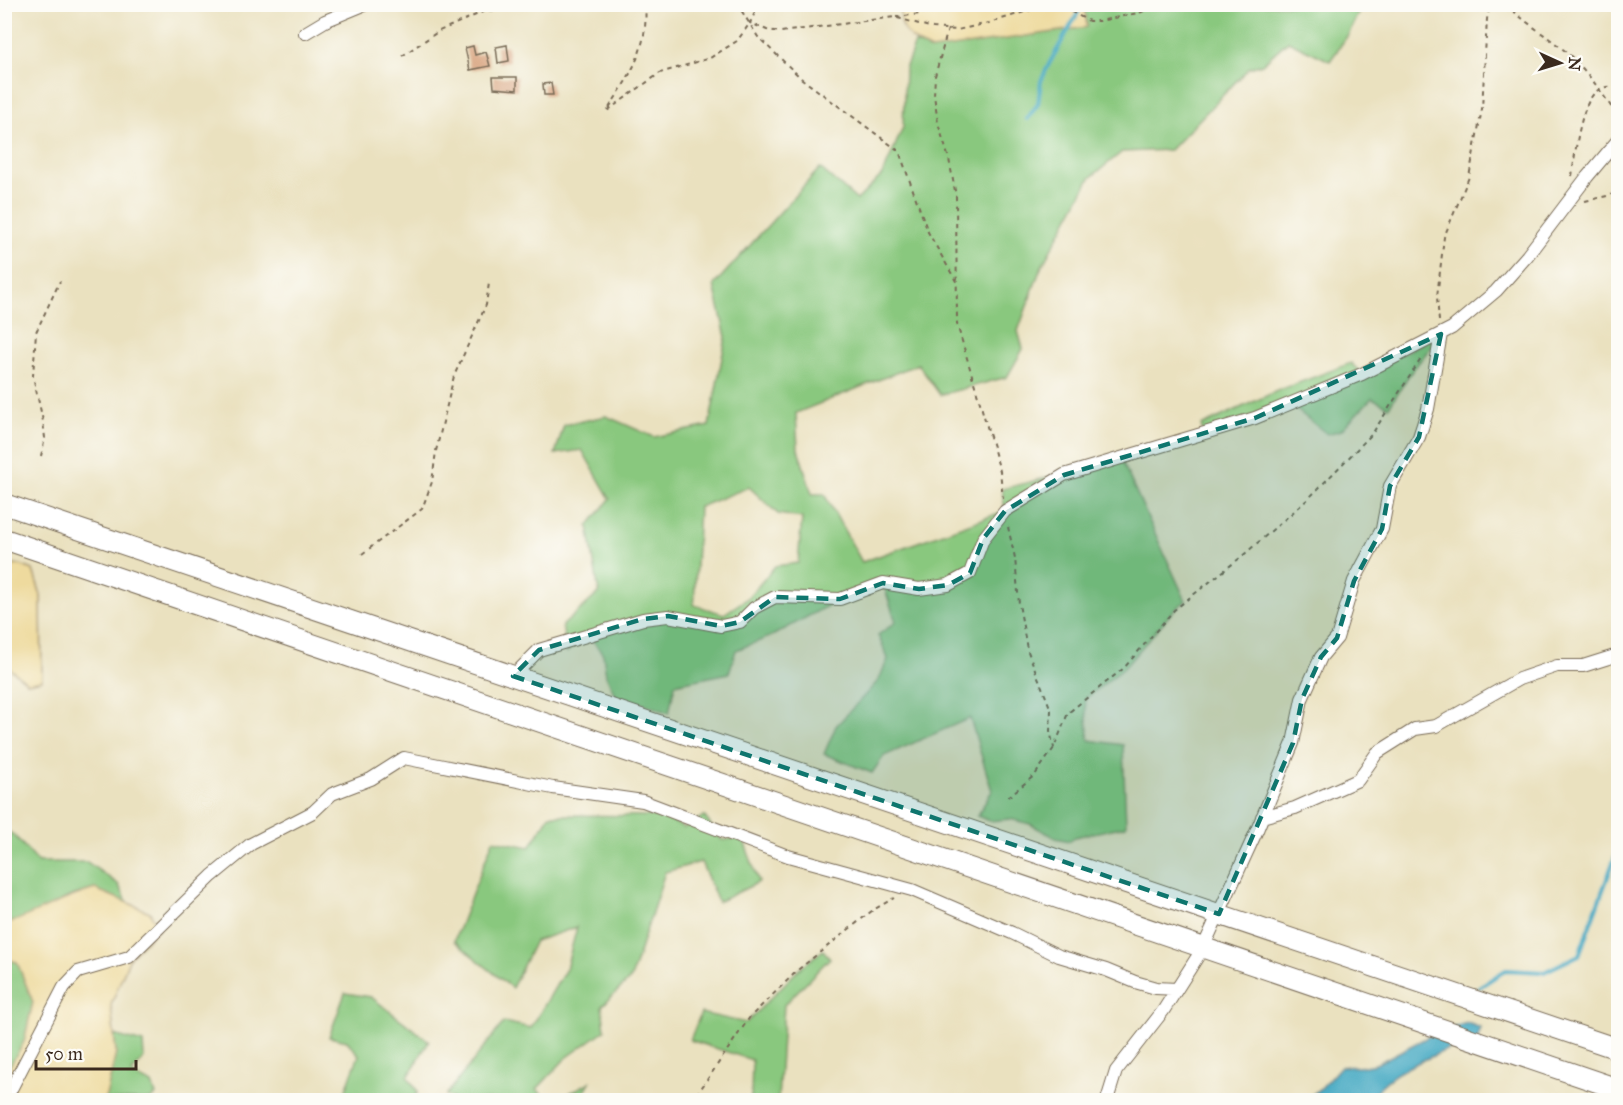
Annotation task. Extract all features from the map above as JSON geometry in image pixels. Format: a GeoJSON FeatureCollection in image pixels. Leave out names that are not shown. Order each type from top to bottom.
{"type":"FeatureCollection","features":[{"type":"Feature","properties":{"kind":"highway"},"geometry":{"type":"LineString","coordinates":[[4,504],[1618,1049]]}},
{"type":"Feature","properties":{"kind":"highway"},"geometry":{"type":"LineString","coordinates":[[4,539],[1618,1089]]}},
{"type":"Feature","properties":{"kind":"street"},"geometry":{"type":"LineString","coordinates":[[305,33],[325,21],[366,4]]}},
{"type":"Feature","properties":{"kind":"street"},"geometry":{"type":"LineString","coordinates":[[513,675],[539,650],[643,619],[668,616],[721,626],[740,622],[754,608],[775,597],[840,599],[883,583],[919,589],[948,585],[970,573],[983,539],[1005,511],[1064,475],[1255,418],[1362,374],[1452,328],[1496,291],[1527,256],[1618,140]]}},
{"type":"Feature","properties":{"kind":"street"},"geometry":{"type":"LineString","coordinates":[[1107,1101],[1116,1071],[1164,1011],[1203,948],[1262,817],[1293,743],[1302,699],[1321,657],[1337,638],[1354,581],[1382,528],[1390,486],[1419,437],[1428,409],[1441,334]]}},
{"type":"Feature","properties":{"kind":"street"},"geometry":{"type":"LineString","coordinates":[[1262,817],[1294,808],[1358,780],[1377,753],[1415,729],[1436,726],[1519,680],[1557,666],[1583,666],[1618,655]]}},
{"type":"Feature","properties":{"kind":"street"},"geometry":{"type":"LineString","coordinates":[[4,1097],[10,1091],[64,987],[78,972],[129,957],[212,876],[251,844],[313,812],[332,794],[371,779],[404,758],[553,788],[643,801],[788,856],[912,890],[1059,956],[1156,988],[1177,989]]}},
{"type":"Feature","properties":{"kind":"path"},"geometry":{"type":"LineString","coordinates":[[402,56],[439,31],[485,11],[562,4]]}},
{"type":"Feature","properties":{"kind":"path"},"geometry":{"type":"LineString","coordinates":[[645,4],[645,41],[634,69],[607,111],[660,73],[710,58],[737,41],[750,23],[759,4]]}},
{"type":"Feature","properties":{"kind":"path"},"geometry":{"type":"LineString","coordinates":[[736,4],[758,37],[802,79],[899,151],[928,232],[957,283]]}},
{"type":"Feature","properties":{"kind":"path"},"geometry":{"type":"LineString","coordinates":[[750,23],[767,30],[781,32],[920,15],[954,4]]}},
{"type":"Feature","properties":{"kind":"path"},"geometry":{"type":"LineString","coordinates":[[894,17],[912,24],[957,30],[989,23],[1047,5],[1060,6],[1089,21],[1100,21],[1142,12],[1156,4]]}},
{"type":"Feature","properties":{"kind":"path"},"geometry":{"type":"LineString","coordinates":[[1441,334],[1437,297],[1444,237],[1469,177],[1482,109],[1487,19],[1490,4]]}},
{"type":"Feature","properties":{"kind":"path"},"geometry":{"type":"LineString","coordinates":[[1506,4],[1523,21],[1564,51],[1600,89],[1618,117]]}},
{"type":"Feature","properties":{"kind":"path"},"geometry":{"type":"LineString","coordinates":[[948,30],[935,76],[934,95],[938,123],[949,159],[956,196],[957,324],[1000,471],[1027,649],[1051,710],[1050,730],[1054,748]]}},
{"type":"Feature","properties":{"kind":"path"},"geometry":{"type":"LineString","coordinates":[[1618,87],[1600,89],[1589,99],[1581,124],[1568,203],[1592,201],[1611,195],[1618,189]]}},
{"type":"Feature","properties":{"kind":"path"},"geometry":{"type":"LineString","coordinates":[[41,456],[45,438],[33,376],[36,332],[60,281]]}},
{"type":"Feature","properties":{"kind":"path"},"geometry":{"type":"LineString","coordinates":[[362,554],[422,509],[432,482],[436,451],[454,376],[486,305],[489,283]]}},
{"type":"Feature","properties":{"kind":"path"},"geometry":{"type":"LineString","coordinates":[[1008,797],[1035,775],[1054,748],[1068,713],[1124,668],[1174,610],[1240,558],[1307,500],[1372,434],[1422,358]]}},
{"type":"Feature","properties":{"kind":"path"},"geometry":{"type":"LineString","coordinates":[[689,1101],[700,1090],[750,1017],[799,969],[873,910],[898,895],[912,890]]}},
{"type":"Feature","properties":{"kind":"highlighted area"},"geometry":{"type":"Polygon","coordinates":[[[1441,334],[1419,437],[1390,486],[1382,529],[1354,581],[1337,638],[1321,657],[1302,699],[1293,743],[1219,914],[513,676],[539,650],[643,619],[668,616],[721,626],[740,622],[775,597],[840,599],[883,583],[919,589],[948,585],[970,573],[983,539],[1005,511],[1064,475],[1255,418],[1441,334]]]}},
{"type":"Feature","properties":{"kind":"green space"},"geometry":{"type":"Polygon","coordinates":[[[1084,5],[1362,5],[1348,35],[1330,61],[1288,41],[1262,64],[1249,68],[1170,150],[1122,152],[1090,178],[1040,270],[1018,331],[1023,349],[1007,377],[940,395],[918,364],[796,413],[798,449],[812,494],[824,494],[862,562],[1005,511],[1002,489],[1121,459],[1186,601],[1174,610],[1124,668],[1085,699],[1089,740],[1123,745],[1126,826],[1075,837],[1069,841],[1056,838],[1030,824],[1010,819],[990,821],[977,816],[992,791],[970,718],[884,756],[872,773],[824,754],[836,726],[878,681],[888,659],[878,635],[896,622],[883,583],[840,599],[772,636],[736,650],[729,673],[675,684],[669,713],[616,697],[606,675],[603,654],[587,633],[567,652],[562,626],[599,593],[588,526],[610,499],[582,450],[555,454],[564,425],[606,416],[654,437],[709,426],[726,337],[714,285],[820,168],[857,200],[883,174],[903,127],[905,69],[915,43],[931,50],[1087,27],[1084,5]],[[749,487],[699,507],[694,605],[724,614],[749,597],[775,566],[798,563],[802,518],[778,514],[749,487]]]}},
{"type":"Feature","properties":{"kind":"green space"},"geometry":{"type":"Polygon","coordinates":[[[1441,334],[1409,375],[1389,407],[1372,398],[1341,430],[1327,434],[1289,404],[1204,434],[1201,426],[1277,391],[1351,363],[1362,374],[1441,334]]]}},
{"type":"Feature","properties":{"kind":"green space"},"geometry":{"type":"Polygon","coordinates":[[[550,815],[663,816],[684,828],[704,816],[722,840],[743,838],[759,882],[718,902],[701,862],[665,872],[631,978],[602,1006],[605,1030],[565,1059],[537,1089],[547,1100],[455,1100],[446,1095],[504,1022],[531,1028],[566,969],[577,927],[535,941],[512,988],[454,941],[493,840],[530,847],[550,815]]]}},
{"type":"Feature","properties":{"kind":"green space"},"geometry":{"type":"Polygon","coordinates":[[[5,830],[14,835],[38,862],[87,862],[118,884],[128,903],[95,889],[71,896],[5,925],[5,830]]]}},
{"type":"Feature","properties":{"kind":"green space"},"geometry":{"type":"Polygon","coordinates":[[[823,950],[830,958],[784,1005],[778,1100],[751,1100],[752,1060],[690,1040],[701,1013],[746,1023],[799,969],[823,950]]]}},
{"type":"Feature","properties":{"kind":"green space"},"geometry":{"type":"Polygon","coordinates":[[[5,959],[17,962],[33,1002],[24,1042],[5,1075],[5,959]]]}},
{"type":"Feature","properties":{"kind":"green space"},"geometry":{"type":"Polygon","coordinates":[[[345,993],[371,997],[429,1041],[408,1077],[418,1092],[413,1100],[342,1100],[359,1055],[347,1041],[329,1037],[345,993]]]}},
{"type":"Feature","properties":{"kind":"green space"},"geometry":{"type":"Polygon","coordinates":[[[114,1035],[143,1043],[144,1058],[131,1074],[152,1084],[156,1095],[149,1100],[105,1100],[116,1053],[114,1035]]]}},
{"type":"Feature","properties":{"kind":"green space"},"geometry":{"type":"Polygon","coordinates":[[[590,1082],[580,1100],[557,1100],[590,1082]]]}},
{"type":"Feature","properties":{"kind":"sand"},"geometry":{"type":"Polygon","coordinates":[[[902,4],[1084,5],[1087,27],[931,50],[917,43],[903,28],[900,13],[902,4]]]}},
{"type":"Feature","properties":{"kind":"sand"},"geometry":{"type":"Polygon","coordinates":[[[20,565],[33,570],[41,595],[42,680],[28,683],[5,665],[5,566],[20,565]]]}},
{"type":"Feature","properties":{"kind":"sand"},"geometry":{"type":"Polygon","coordinates":[[[95,889],[150,912],[158,929],[130,957],[111,1005],[116,1053],[105,1100],[5,1100],[5,1075],[24,1042],[33,1002],[17,962],[5,959],[5,925],[95,889]]]}},
{"type":"Feature","properties":{"kind":"water"},"geometry":{"type":"Polygon","coordinates":[[[1467,1023],[1481,1028],[1475,1046],[1463,1054],[1452,1047],[1407,1068],[1386,1081],[1370,1100],[1305,1100],[1322,1087],[1341,1066],[1359,1067],[1376,1064],[1437,1032],[1467,1023]]]}},
{"type":"Feature","properties":{"kind":"building"},"geometry":{"type":"Polygon","coordinates":[[[507,45],[509,61],[498,63],[496,47],[507,45]]]}},
{"type":"Feature","properties":{"kind":"building"},"geometry":{"type":"Polygon","coordinates":[[[473,46],[475,55],[486,52],[490,66],[470,70],[465,48],[473,46]]]}},
{"type":"Feature","properties":{"kind":"building"},"geometry":{"type":"Polygon","coordinates":[[[493,77],[517,77],[517,90],[494,88],[493,77]]]}},
{"type":"Feature","properties":{"kind":"building"},"geometry":{"type":"Polygon","coordinates":[[[551,83],[553,95],[544,95],[543,84],[551,83]]]}},
{"type":"Feature","properties":{"kind":"waterway"},"geometry":{"type":"LineString","coordinates":[[1027,119],[1038,104],[1041,81],[1049,64],[1083,4]]}},
{"type":"Feature","properties":{"kind":"waterway"},"geometry":{"type":"LineString","coordinates":[[1479,987],[1506,970],[1544,972],[1579,955],[1618,849]]}}]}
